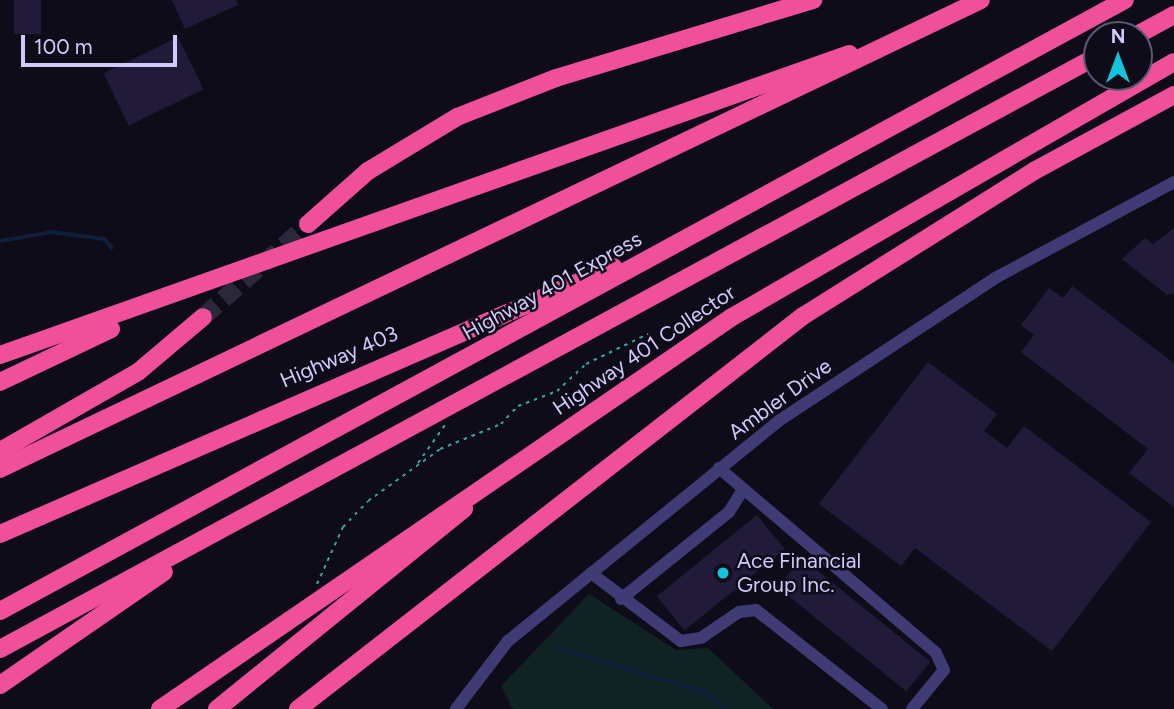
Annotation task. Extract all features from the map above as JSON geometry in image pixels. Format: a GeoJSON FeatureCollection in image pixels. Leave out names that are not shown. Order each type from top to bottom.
{"type":"FeatureCollection","features":[{"type":"Feature","properties":{"kind":"highway"},"geometry":{"type":"LineString","coordinates":[[308,224],[410,142],[493,101],[813,0]]}},
{"type":"Feature","properties":{"kind":"highway"},"geometry":{"type":"LineString","coordinates":[[0,469],[981,0]]}},
{"type":"Feature","properties":{"kind":"highway","name":"Highway 401 Express"},"geometry":{"type":"LineString","coordinates":[[0,611],[1125,0]]}},
{"type":"Feature","properties":{"kind":"highway"},"geometry":{"type":"LineString","coordinates":[[1153,26],[1174,15]]}},
{"type":"Feature","properties":{"kind":"highway"},"geometry":{"type":"LineString","coordinates":[[0,355],[178,297],[739,89],[906,36]]}},
{"type":"Feature","properties":{"kind":"highway","name":"Highway 401 Collector"},"geometry":{"type":"LineString","coordinates":[[160,709],[732,317],[1174,62]]}},
{"type":"Feature","properties":{"kind":"highway"},"geometry":{"type":"LineString","coordinates":[[0,649],[1083,64]]}},
{"type":"Feature","properties":{"kind":"highway"},"geometry":{"type":"LineString","coordinates":[[298,709],[803,316],[1034,171],[1174,95]]}},
{"type":"Feature","properties":{"kind":"highway","name":"Highway 403"},"geometry":{"type":"LineString","coordinates":[[0,534],[372,367],[700,231]]}},
{"type":"Feature","properties":{"kind":"highway"},"geometry":{"type":"LineString","coordinates":[[0,382],[178,297]]}},
{"type":"Feature","properties":{"kind":"highway"},"geometry":{"type":"LineString","coordinates":[[0,451],[138,372],[203,317]]}},
{"type":"Feature","properties":{"kind":"highway"},"geometry":{"type":"LineString","coordinates":[[217,709],[537,449]]}},
{"type":"Feature","properties":{"kind":"highway"},"geometry":{"type":"LineString","coordinates":[[0,685],[93,616],[309,481]]}},
{"type":"Feature","properties":{"kind":"street","name":"Ambler Drive"},"geometry":{"type":"LineString","coordinates":[[456,709],[508,642],[719,468],[813,396],[997,277],[1174,183]]}},
{"type":"Feature","properties":{"kind":"street"},"geometry":{"type":"LineString","coordinates":[[719,468],[742,491],[936,653],[944,670],[912,709]]}},
{"type":"Feature","properties":{"kind":"street"},"geometry":{"type":"LineString","coordinates":[[621,599],[729,512],[742,491]]}},
{"type":"Feature","properties":{"kind":"street"},"geometry":{"type":"LineString","coordinates":[[591,573],[621,599],[681,641],[701,638],[739,612],[756,610],[882,709]]}},
{"type":"Feature","properties":{"kind":"path"},"geometry":{"type":"LineString","coordinates":[[309,605],[348,518],[415,467],[464,436],[500,424],[518,406],[557,391],[586,365],[648,334]]}},
{"type":"Feature","properties":{"kind":"path"},"geometry":{"type":"LineString","coordinates":[[415,467],[448,421]]}},
{"type":"Feature","properties":{"kind":"green space"},"geometry":{"type":"Polygon","coordinates":[[[589,594],[676,650],[708,648],[773,709],[513,709],[501,686],[589,594]]]}},
{"type":"Feature","properties":{"kind":"building"},"geometry":{"type":"Polygon","coordinates":[[[14,0],[41,0],[41,34],[14,34],[14,0]]]}},
{"type":"Feature","properties":{"kind":"building"},"geometry":{"type":"Polygon","coordinates":[[[172,0],[236,0],[238,5],[185,29],[172,0]]]}},
{"type":"Feature","properties":{"kind":"building"},"geometry":{"type":"Polygon","coordinates":[[[178,37],[203,89],[129,126],[103,73],[178,37]]]}},
{"type":"Feature","properties":{"kind":"building"},"geometry":{"type":"Polygon","coordinates":[[[1174,228],[1174,294],[1167,295],[1122,259],[1145,238],[1153,244],[1174,228]]]}},
{"type":"Feature","properties":{"kind":"building"},"geometry":{"type":"Polygon","coordinates":[[[1072,286],[1174,363],[1174,507],[1129,473],[1148,449],[1021,352],[1034,335],[1021,325],[1049,288],[1063,298],[1072,286]]]}},
{"type":"Feature","properties":{"kind":"building"},"geometry":{"type":"Polygon","coordinates":[[[928,362],[997,414],[984,431],[1007,448],[1024,426],[1151,522],[1052,651],[915,548],[901,566],[819,504],[928,362]]]}},
{"type":"Feature","properties":{"kind":"building"},"geometry":{"type":"Polygon","coordinates":[[[757,515],[785,549],[684,630],[657,596],[757,515]]]}},
{"type":"Feature","properties":{"kind":"building"},"geometry":{"type":"Polygon","coordinates":[[[802,558],[930,662],[906,691],[778,588],[802,558]]]}},
{"type":"Feature","properties":{"kind":"waterway"},"geometry":{"type":"LineString","coordinates":[[0,241],[52,232],[105,239],[112,248]]}},
{"type":"Feature","properties":{"kind":"waterway"},"geometry":{"type":"LineString","coordinates":[[555,647],[704,692],[726,709]]}},
{"type":"Feature","properties":{"kind":"tunnel"},"geometry":{"type":"LineString","coordinates":[[203,317],[308,224]]}},
{"type":"Feature","properties":{"kind":"place","name":"Ace Financial Group Inc."},"geometry":{"type":"Point","coordinates":[723,573]}}]}
